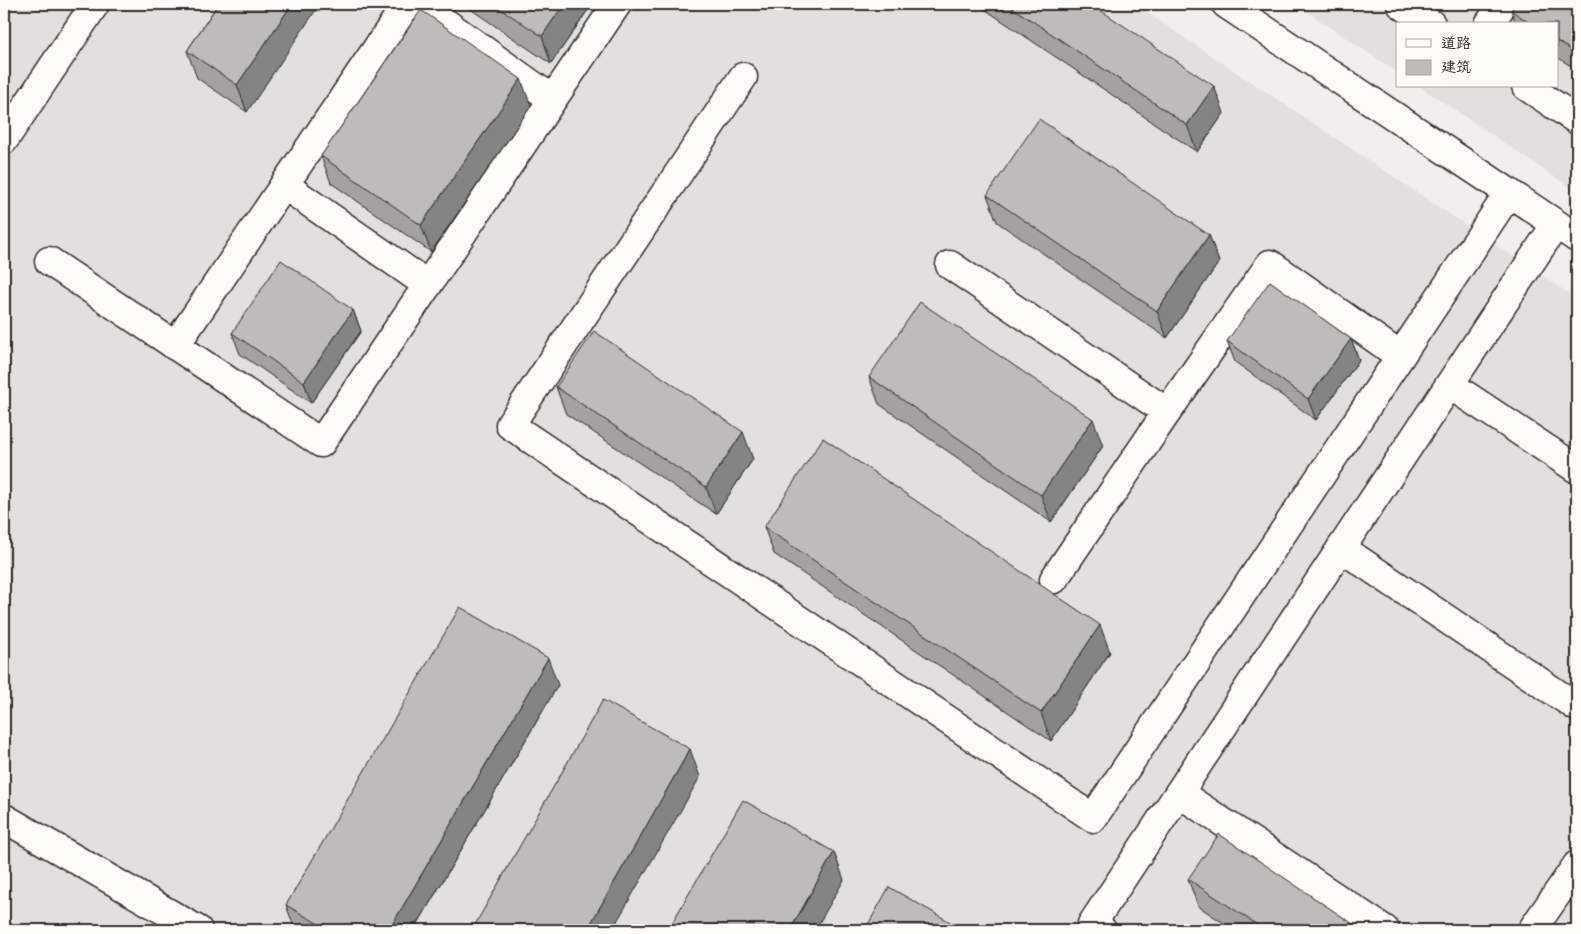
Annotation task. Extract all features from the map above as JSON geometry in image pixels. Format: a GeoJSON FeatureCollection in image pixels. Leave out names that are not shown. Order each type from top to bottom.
{"type":"FeatureCollection","features":[{"type":"Feature","properties":{"kind":"street"},"geometry":{"type":"LineString","coordinates":[[4,140],[95,4]]}},
{"type":"Feature","properties":{"kind":"street"},"geometry":{"type":"LineString","coordinates":[[175,346],[407,4]]}},
{"type":"Feature","properties":{"kind":"street"},"geometry":{"type":"LineString","coordinates":[[420,4],[552,99]]}},
{"type":"Feature","properties":{"kind":"street"},"geometry":{"type":"LineString","coordinates":[[48,260],[321,443],[617,4]]}},
{"type":"Feature","properties":{"kind":"street"},"geometry":{"type":"LineString","coordinates":[[1102,930],[1092,924],[1341,548],[1450,385],[1567,231],[1226,4]]}},
{"type":"Feature","properties":{"kind":"street"},"geometry":{"type":"LineString","coordinates":[[1401,4],[1429,22]]}},
{"type":"Feature","properties":{"kind":"street"},"geometry":{"type":"LineString","coordinates":[[1490,22],[1503,4]]}},
{"type":"Feature","properties":{"kind":"street"},"geometry":{"type":"LineString","coordinates":[[743,77],[510,425],[1093,818],[1509,193]]}},
{"type":"Feature","properties":{"kind":"street"},"geometry":{"type":"LineString","coordinates":[[1529,88],[1577,120]]}},
{"type":"Feature","properties":{"kind":"street"},"geometry":{"type":"LineString","coordinates":[[284,185],[428,285]]}},
{"type":"Feature","properties":{"kind":"street"},"geometry":{"type":"LineString","coordinates":[[1054,579],[1270,264],[1400,356]]}},
{"type":"Feature","properties":{"kind":"street"},"geometry":{"type":"LineString","coordinates":[[950,265],[1167,412]]}},
{"type":"Feature","properties":{"kind":"street"},"geometry":{"type":"LineString","coordinates":[[1450,385],[1577,469]]}},
{"type":"Feature","properties":{"kind":"street"},"geometry":{"type":"LineString","coordinates":[[1341,548],[1577,707]]}},
{"type":"Feature","properties":{"kind":"street"},"geometry":{"type":"LineString","coordinates":[[1179,793],[1385,930]]}},
{"type":"Feature","properties":{"kind":"street"},"geometry":{"type":"LineString","coordinates":[[4,818],[198,930]]}},
{"type":"Feature","properties":{"kind":"street"},"geometry":{"type":"LineString","coordinates":[[1532,930],[1577,865]]}},
{"type":"Feature","properties":{"kind":"shaded area"},"geometry":{"type":"Polygon","coordinates":[[[4,4],[1134,4],[1577,299],[1577,930],[4,930],[4,4]]]}},
{"type":"Feature","properties":{"kind":"shaded area"},"geometry":{"type":"Polygon","coordinates":[[[1295,4],[1577,4],[1577,192],[1422,88],[1558,88],[1558,22],[1396,22],[1396,71],[1295,4]]]}},
{"type":"Feature","properties":{"kind":"building"},"geometry":{"type":"Polygon","coordinates":[[[218,4],[292,4],[237,85],[187,51],[218,4]]]}},
{"type":"Feature","properties":{"kind":"building"},"geometry":{"type":"Polygon","coordinates":[[[493,4],[564,4],[542,36],[493,4]]]}},
{"type":"Feature","properties":{"kind":"building"},"geometry":{"type":"Polygon","coordinates":[[[1007,4],[1091,4],[1214,86],[1187,125],[1007,4]]]}},
{"type":"Feature","properties":{"kind":"building"},"geometry":{"type":"Polygon","coordinates":[[[1516,4],[1577,4],[1577,54],[1558,42],[1558,22],[1528,22],[1511,10],[1516,4]]]}},
{"type":"Feature","properties":{"kind":"building"},"geometry":{"type":"Polygon","coordinates":[[[421,10],[521,79],[421,225],[321,156],[421,10]]]}},
{"type":"Feature","properties":{"kind":"building"},"geometry":{"type":"Polygon","coordinates":[[[1039,119],[1209,235],[1157,311],[987,195],[1039,119]]]}},
{"type":"Feature","properties":{"kind":"building"},"geometry":{"type":"Polygon","coordinates":[[[281,260],[353,310],[304,382],[232,333],[281,260]]]}},
{"type":"Feature","properties":{"kind":"building"},"geometry":{"type":"Polygon","coordinates":[[[1270,281],[1351,339],[1308,399],[1227,341],[1270,281]]]}},
{"type":"Feature","properties":{"kind":"building"},"geometry":{"type":"Polygon","coordinates":[[[920,302],[1093,419],[1041,495],[869,377],[920,302]]]}},
{"type":"Feature","properties":{"kind":"building"},"geometry":{"type":"Polygon","coordinates":[[[594,331],[743,432],[706,487],[556,387],[594,331]]]}},
{"type":"Feature","properties":{"kind":"building"},"geometry":{"type":"Polygon","coordinates":[[[823,438],[1100,625],[1041,713],[764,527],[823,438]]]}},
{"type":"Feature","properties":{"kind":"building"},"geometry":{"type":"Polygon","coordinates":[[[460,607],[548,658],[389,930],[329,930],[286,905],[460,607]]]}},
{"type":"Feature","properties":{"kind":"building"},"geometry":{"type":"Polygon","coordinates":[[[603,700],[690,749],[587,930],[472,930],[603,700]]]}},
{"type":"Feature","properties":{"kind":"building"},"geometry":{"type":"Polygon","coordinates":[[[743,800],[834,852],[790,930],[668,930],[743,800]]]}},
{"type":"Feature","properties":{"kind":"building"},"geometry":{"type":"Polygon","coordinates":[[[1219,834],[1362,930],[1265,930],[1188,879],[1219,834]]]}},
{"type":"Feature","properties":{"kind":"building"},"geometry":{"type":"Polygon","coordinates":[[[889,887],[964,930],[865,930],[889,887]]]}}]}
